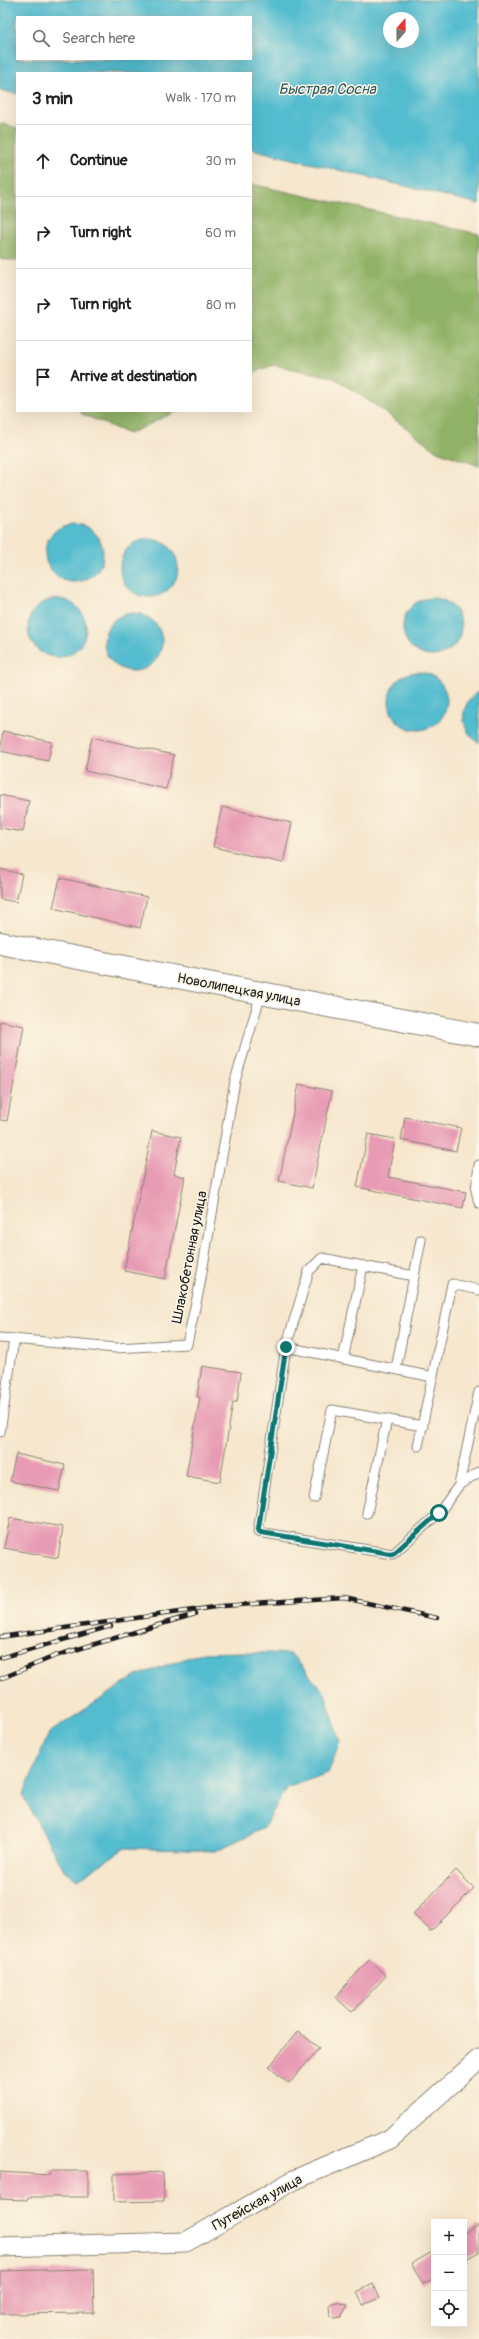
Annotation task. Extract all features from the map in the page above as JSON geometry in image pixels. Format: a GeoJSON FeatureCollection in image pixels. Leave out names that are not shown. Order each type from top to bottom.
{"type":"FeatureCollection","features":[{"type":"Feature","properties":{"kind":"street","name":"Новолипецкая улица"},"geometry":{"type":"LineString","coordinates":[[0,943],[479,1035]]}},
{"type":"Feature","properties":{"kind":"street","name":"Путейская улица"},"geometry":{"type":"LineString","coordinates":[[0,2247],[186,2242],[294,2180],[390,2139],[479,2059]]}},
{"type":"Feature","properties":{"kind":"lane","name":"Шлакобетонная улица"},"geometry":{"type":"LineString","coordinates":[[0,1338],[116,1348],[187,1344],[199,1289],[235,1081],[261,994]]}},
{"type":"Feature","properties":{"kind":"lane"},"geometry":{"type":"LineString","coordinates":[[479,1165],[476,1190],[479,1203]]}},
{"type":"Feature","properties":{"kind":"lane"},"geometry":{"type":"LineString","coordinates":[[396,1369],[421,1240]]}},
{"type":"Feature","properties":{"kind":"lane"},"geometry":{"type":"LineString","coordinates":[[414,1276],[322,1258],[308,1270],[286,1347],[258,1532],[393,1554],[439,1513],[459,1485],[479,1472]]}},
{"type":"Feature","properties":{"kind":"lane"},"geometry":{"type":"LineString","coordinates":[[343,1359],[363,1266]]}},
{"type":"Feature","properties":{"kind":"lane"},"geometry":{"type":"LineString","coordinates":[[418,1446],[452,1284],[479,1290]]}},
{"type":"Feature","properties":{"kind":"lane"},"geometry":{"type":"LineString","coordinates":[[0,1432],[14,1340]]}},
{"type":"Feature","properties":{"kind":"lane"},"geometry":{"type":"LineString","coordinates":[[286,1347],[433,1377]]}},
{"type":"Feature","properties":{"kind":"lane"},"geometry":{"type":"LineString","coordinates":[[459,1485],[479,1392]]}},
{"type":"Feature","properties":{"kind":"lane"},"geometry":{"type":"LineString","coordinates":[[314,1498],[332,1410],[423,1426]]}},
{"type":"Feature","properties":{"kind":"lane"},"geometry":{"type":"LineString","coordinates":[[367,1513],[386,1420]]}},
{"type":"Feature","properties":{"kind":"green space"},"geometry":{"type":"Polygon","coordinates":[[[0,123],[16,128],[16,261],[0,259],[0,123]]]}},
{"type":"Feature","properties":{"kind":"green space"},"geometry":{"type":"Polygon","coordinates":[[[252,184],[479,234],[479,466],[437,451],[378,407],[333,377],[274,365],[252,373],[252,184]]]}},
{"type":"Feature","properties":{"kind":"green space"},"geometry":{"type":"Polygon","coordinates":[[[81,412],[175,412],[129,434],[82,414],[81,412]]]}},
{"type":"Feature","properties":{"kind":"water","name":"Быстрая Сосна"},"geometry":{"type":"Polygon","coordinates":[[[0,0],[479,0],[479,204],[252,149],[252,72],[16,72],[16,94],[0,90],[0,0]]]}},
{"type":"Feature","properties":{"kind":"water"},"geometry":{"type":"Polygon","coordinates":[[[74,524],[85,526],[98,537],[101,542],[103,553],[101,564],[90,577],[85,580],[74,582],[63,580],[50,569],[47,564],[45,553],[47,542],[58,529],[63,526],[74,524]]]}},
{"type":"Feature","properties":{"kind":"water"},"geometry":{"type":"Polygon","coordinates":[[[149,539],[160,541],[173,552],[176,557],[178,568],[176,579],[165,592],[160,595],[149,597],[138,595],[125,584],[122,579],[120,568],[122,557],[133,544],[138,541],[149,539]]]}},
{"type":"Feature","properties":{"kind":"water"},"geometry":{"type":"Polygon","coordinates":[[[432,598],[443,600],[456,611],[459,616],[461,627],[459,638],[448,651],[443,654],[432,656],[421,654],[408,643],[405,638],[403,627],[405,616],[416,603],[421,600],[432,598]]]}},
{"type":"Feature","properties":{"kind":"water"},"geometry":{"type":"Polygon","coordinates":[[[57,599],[68,601],[81,612],[84,617],[86,628],[84,639],[73,652],[68,655],[57,657],[46,655],[33,644],[30,639],[28,628],[30,617],[41,604],[46,601],[57,599]]]}},
{"type":"Feature","properties":{"kind":"water"},"geometry":{"type":"Polygon","coordinates":[[[133,613],[144,615],[157,626],[160,631],[162,642],[160,653],[149,666],[144,669],[133,671],[122,669],[109,658],[106,653],[104,642],[106,631],[117,618],[122,615],[133,613]]]}},
{"type":"Feature","properties":{"kind":"water"},"geometry":{"type":"Polygon","coordinates":[[[418,672],[429,674],[442,685],[445,690],[447,701],[445,712],[434,725],[429,728],[418,730],[407,728],[394,717],[391,712],[389,701],[391,690],[402,677],[407,674],[418,672]]]}},
{"type":"Feature","properties":{"kind":"water"},"geometry":{"type":"Polygon","coordinates":[[[479,691],[479,743],[472,738],[468,731],[465,724],[464,710],[472,696],[479,691]]]}},
{"type":"Feature","properties":{"kind":"water"},"geometry":{"type":"Polygon","coordinates":[[[243,1652],[291,1654],[325,1693],[340,1742],[328,1773],[286,1788],[264,1828],[215,1851],[125,1848],[77,1880],[64,1870],[23,1796],[49,1733],[136,1676],[201,1653],[243,1652]]]}},
{"type":"Feature","properties":{"kind":"building"},"geometry":{"type":"Polygon","coordinates":[[[3,731],[52,742],[48,761],[0,751],[3,731]]]}},
{"type":"Feature","properties":{"kind":"building"},"geometry":{"type":"Polygon","coordinates":[[[92,737],[174,755],[166,789],[85,771],[92,737]]]}},
{"type":"Feature","properties":{"kind":"building"},"geometry":{"type":"Polygon","coordinates":[[[0,795],[29,801],[23,832],[0,828],[0,795]]]}},
{"type":"Feature","properties":{"kind":"building"},"geometry":{"type":"Polygon","coordinates":[[[222,807],[292,823],[283,863],[213,847],[222,807]]]}},
{"type":"Feature","properties":{"kind":"building"},"geometry":{"type":"Polygon","coordinates":[[[0,869],[22,874],[16,902],[0,899],[0,869]]]}},
{"type":"Feature","properties":{"kind":"building"},"geometry":{"type":"Polygon","coordinates":[[[60,878],[147,897],[140,928],[53,908],[60,878]]]}},
{"type":"Feature","properties":{"kind":"building"},"geometry":{"type":"Polygon","coordinates":[[[0,1021],[24,1026],[7,1121],[0,1120],[0,1021]]]}},
{"type":"Feature","properties":{"kind":"building"},"geometry":{"type":"Polygon","coordinates":[[[299,1084],[332,1091],[312,1188],[279,1181],[299,1084]]]}},
{"type":"Feature","properties":{"kind":"building"},"geometry":{"type":"Polygon","coordinates":[[[405,1117],[461,1128],[456,1151],[401,1140],[405,1117]]]}},
{"type":"Feature","properties":{"kind":"building"},"geometry":{"type":"Polygon","coordinates":[[[152,1131],[181,1137],[174,1174],[185,1177],[165,1279],[124,1271],[152,1131]]]}},
{"type":"Feature","properties":{"kind":"building"},"geometry":{"type":"Polygon","coordinates":[[[368,1134],[395,1139],[388,1177],[466,1192],[463,1208],[357,1187],[368,1134]]]}},
{"type":"Feature","properties":{"kind":"building"},"geometry":{"type":"Polygon","coordinates":[[[202,1366],[241,1372],[237,1402],[233,1402],[220,1482],[186,1476],[200,1397],[197,1397],[202,1366]]]}},
{"type":"Feature","properties":{"kind":"building"},"geometry":{"type":"Polygon","coordinates":[[[16,1454],[65,1465],[59,1491],[10,1481],[16,1454]]]}},
{"type":"Feature","properties":{"kind":"building"},"geometry":{"type":"Polygon","coordinates":[[[10,1518],[63,1527],[58,1558],[4,1548],[10,1518]]]}},
{"type":"Feature","properties":{"kind":"building"},"geometry":{"type":"Polygon","coordinates":[[[456,1870],[474,1888],[431,1931],[413,1914],[456,1870]]]}},
{"type":"Feature","properties":{"kind":"building"},"geometry":{"type":"Polygon","coordinates":[[[369,1960],[386,1976],[352,2012],[335,1997],[369,1960]]]}},
{"type":"Feature","properties":{"kind":"building"},"geometry":{"type":"Polygon","coordinates":[[[298,2031],[319,2048],[289,2084],[269,2067],[298,2031]]]}},
{"type":"Feature","properties":{"kind":"building"},"geometry":{"type":"Polygon","coordinates":[[[50,2171],[88,2171],[88,2197],[28,2197],[27,2200],[0,2199],[0,2172],[50,2175],[50,2171]]]}},
{"type":"Feature","properties":{"kind":"building"},"geometry":{"type":"Polygon","coordinates":[[[163,2172],[164,2201],[114,2202],[114,2174],[163,2172]]]}},
{"type":"Feature","properties":{"kind":"building"},"geometry":{"type":"Polygon","coordinates":[[[479,2225],[479,2252],[467,2258],[467,2255],[467,2232],[479,2225]]]}},
{"type":"Feature","properties":{"kind":"building"},"geometry":{"type":"Polygon","coordinates":[[[431,2253],[431,2280],[423,2284],[411,2264],[431,2253]]]}},
{"type":"Feature","properties":{"kind":"building"},"geometry":{"type":"Polygon","coordinates":[[[93,2269],[94,2313],[0,2314],[0,2271],[93,2269]]]}},
{"type":"Feature","properties":{"kind":"building"},"geometry":{"type":"Polygon","coordinates":[[[373,2284],[379,2298],[363,2305],[357,2292],[373,2284]]]}},
{"type":"Feature","properties":{"kind":"building"},"geometry":{"type":"Polygon","coordinates":[[[337,2302],[348,2305],[341,2317],[335,2318],[330,2315],[329,2307],[332,2303],[337,2302]]]}},
{"type":"Feature","properties":{"kind":"railway"},"geometry":{"type":"LineString","coordinates":[[0,1637],[222,1606],[344,1598],[437,1618]]}},
{"type":"Feature","properties":{"kind":"railway"},"geometry":{"type":"LineString","coordinates":[[0,1679],[55,1656],[195,1614]]}},
{"type":"Feature","properties":{"kind":"railway"},"geometry":{"type":"LineString","coordinates":[[0,1658],[111,1626]]}},
{"type":"Feature","properties":{"kind":"route"},"geometry":{"type":"LineString","coordinates":[[286,1347],[258,1532],[393,1554],[439,1513]]}}]}
